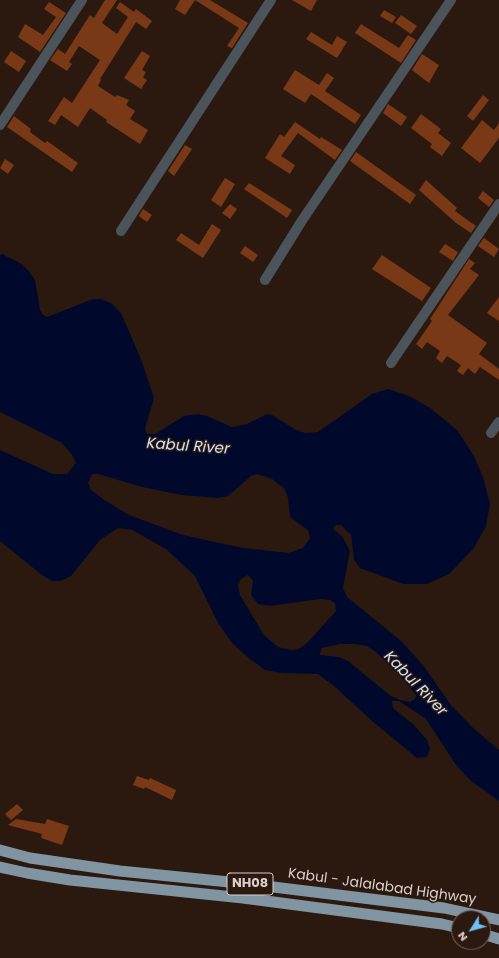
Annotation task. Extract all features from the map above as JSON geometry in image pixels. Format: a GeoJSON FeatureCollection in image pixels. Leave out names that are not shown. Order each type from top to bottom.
{"type":"FeatureCollection","features":[{"type":"Feature","properties":{"kind":"highway","name":"Kabul - Jalalabad Highway"},"geometry":{"type":"LineString","coordinates":[[0,850],[30,858],[120,871],[249,884],[444,908],[499,920]]}},
{"type":"Feature","properties":{"kind":"highway"},"geometry":{"type":"LineString","coordinates":[[27,873],[30,858]]}},
{"type":"Feature","properties":{"kind":"highway","name":"Kabul - Jalalabad Highway"},"geometry":{"type":"LineString","coordinates":[[0,867],[27,873],[451,926]]}},
{"type":"Feature","properties":{"kind":"highway"},"geometry":{"type":"LineString","coordinates":[[442,924],[444,908]]}},
{"type":"Feature","properties":{"kind":"street"},"geometry":{"type":"LineString","coordinates":[[0,125],[82,0]]}},
{"type":"Feature","properties":{"kind":"street"},"geometry":{"type":"LineString","coordinates":[[122,231],[271,0]]}},
{"type":"Feature","properties":{"kind":"street"},"geometry":{"type":"LineString","coordinates":[[265,280],[305,215],[451,0]]}},
{"type":"Feature","properties":{"kind":"street"},"geometry":{"type":"LineString","coordinates":[[390,363],[499,204]]}},
{"type":"Feature","properties":{"kind":"street"},"geometry":{"type":"LineString","coordinates":[[491,433],[499,422]]}},
{"type":"Feature","properties":{"kind":"water","name":"Kabul River"},"geometry":{"type":"Polygon","coordinates":[[[2,254],[20,263],[29,271],[35,280],[40,310],[43,315],[47,317],[93,299],[101,299],[111,303],[121,313],[141,359],[154,398],[145,429],[147,434],[155,434],[184,416],[198,414],[207,416],[232,427],[247,424],[267,414],[272,415],[296,430],[305,433],[318,432],[372,394],[388,389],[409,396],[430,408],[457,430],[474,456],[483,477],[490,504],[486,526],[474,548],[449,574],[427,584],[403,584],[360,568],[354,560],[351,535],[341,525],[336,525],[333,529],[342,536],[350,551],[343,588],[347,597],[400,640],[423,665],[450,704],[472,727],[499,750],[499,801],[470,780],[456,765],[426,719],[399,701],[392,701],[393,708],[414,725],[427,740],[430,749],[427,757],[417,758],[372,721],[334,686],[318,674],[282,673],[265,670],[250,659],[233,644],[218,623],[195,576],[166,549],[132,530],[118,528],[100,540],[71,576],[61,581],[52,581],[42,575],[0,541],[0,450],[53,474],[67,474],[76,463],[72,455],[62,443],[0,412],[0,255],[2,254]],[[92,474],[88,483],[91,490],[103,499],[129,515],[183,535],[243,548],[289,553],[303,548],[310,538],[308,530],[290,517],[288,498],[284,488],[272,479],[257,474],[251,476],[228,496],[218,498],[181,495],[142,487],[98,474],[92,474]],[[248,575],[241,579],[238,585],[240,595],[264,635],[278,647],[291,650],[299,649],[308,642],[336,611],[335,603],[330,600],[320,599],[270,606],[258,604],[251,595],[253,581],[248,575]],[[340,644],[322,648],[320,655],[339,657],[348,661],[391,696],[410,702],[415,699],[416,695],[405,681],[376,652],[367,646],[340,644]]]}},
{"type":"Feature","properties":{"kind":"building"},"geometry":{"type":"Polygon","coordinates":[[[105,0],[117,0],[102,23],[117,34],[128,17],[116,8],[120,2],[134,12],[136,9],[152,21],[146,29],[136,22],[100,79],[101,80],[98,86],[115,97],[117,95],[129,100],[126,105],[135,111],[130,119],[148,130],[140,144],[106,122],[107,120],[90,108],[78,127],[61,115],[55,125],[48,121],[64,97],[72,103],[100,60],[79,46],[69,62],[72,64],[67,71],[50,60],[58,49],[65,54],[90,15],[94,18],[105,0]]]}},
{"type":"Feature","properties":{"kind":"building"},"geometry":{"type":"Polygon","coordinates":[[[180,0],[195,0],[185,15],[175,9],[180,0]]]}},
{"type":"Feature","properties":{"kind":"building"},"geometry":{"type":"Polygon","coordinates":[[[195,0],[210,0],[248,23],[232,48],[227,46],[239,28],[195,0]]]}},
{"type":"Feature","properties":{"kind":"building"},"geometry":{"type":"Polygon","coordinates":[[[292,0],[317,0],[311,11],[292,0]]]}},
{"type":"Feature","properties":{"kind":"building"},"geometry":{"type":"Polygon","coordinates":[[[49,2],[66,13],[40,52],[18,37],[25,24],[43,35],[56,17],[44,9],[49,2]]]}},
{"type":"Feature","properties":{"kind":"building"},"geometry":{"type":"Polygon","coordinates":[[[384,10],[396,17],[392,23],[380,16],[384,10]]]}},
{"type":"Feature","properties":{"kind":"building"},"geometry":{"type":"Polygon","coordinates":[[[401,15],[417,26],[411,34],[395,23],[401,15]]]}},
{"type":"Feature","properties":{"kind":"building"},"geometry":{"type":"Polygon","coordinates":[[[361,24],[399,48],[408,35],[416,40],[401,63],[355,33],[361,24]]]}},
{"type":"Feature","properties":{"kind":"building"},"geometry":{"type":"Polygon","coordinates":[[[311,32],[332,45],[337,36],[347,42],[337,58],[306,39],[311,32]]]}},
{"type":"Feature","properties":{"kind":"building"},"geometry":{"type":"Polygon","coordinates":[[[11,51],[26,61],[19,72],[4,62],[11,51]]]}},
{"type":"Feature","properties":{"kind":"building"},"geometry":{"type":"Polygon","coordinates":[[[142,51],[150,56],[142,70],[146,72],[143,77],[147,80],[141,89],[124,78],[142,51]]]}},
{"type":"Feature","properties":{"kind":"building"},"geometry":{"type":"Polygon","coordinates":[[[422,54],[439,65],[429,83],[412,70],[422,54]]]}},
{"type":"Feature","properties":{"kind":"building"},"geometry":{"type":"Polygon","coordinates":[[[295,70],[319,85],[327,73],[334,78],[325,91],[361,115],[355,124],[311,94],[305,103],[283,89],[295,70]]]}},
{"type":"Feature","properties":{"kind":"building"},"geometry":{"type":"Polygon","coordinates":[[[483,95],[489,100],[473,121],[467,116],[483,95]]]}},
{"type":"Feature","properties":{"kind":"building"},"geometry":{"type":"Polygon","coordinates":[[[388,104],[407,117],[401,126],[383,113],[388,104]]]}},
{"type":"Feature","properties":{"kind":"building"},"geometry":{"type":"Polygon","coordinates":[[[421,114],[441,129],[438,133],[451,143],[442,156],[430,147],[432,144],[411,128],[421,114]]]}},
{"type":"Feature","properties":{"kind":"building"},"geometry":{"type":"Polygon","coordinates":[[[14,116],[31,129],[30,132],[45,143],[47,141],[78,163],[72,172],[7,127],[14,116]]]}},
{"type":"Feature","properties":{"kind":"building"},"geometry":{"type":"Polygon","coordinates":[[[482,120],[494,130],[499,123],[499,138],[480,163],[461,148],[482,120]]]}},
{"type":"Feature","properties":{"kind":"building"},"geometry":{"type":"Polygon","coordinates":[[[295,122],[320,139],[321,137],[342,150],[335,160],[298,133],[281,156],[295,165],[290,174],[265,158],[280,134],[284,137],[295,122]]]}},
{"type":"Feature","properties":{"kind":"building"},"geometry":{"type":"Polygon","coordinates":[[[185,145],[192,149],[174,176],[168,171],[185,145]]]}},
{"type":"Feature","properties":{"kind":"building"},"geometry":{"type":"Polygon","coordinates":[[[356,152],[416,195],[410,204],[350,161],[356,152]]]}},
{"type":"Feature","properties":{"kind":"building"},"geometry":{"type":"Polygon","coordinates":[[[5,159],[14,165],[8,174],[0,168],[5,159]]]}},
{"type":"Feature","properties":{"kind":"building"},"geometry":{"type":"Polygon","coordinates":[[[225,178],[235,184],[221,207],[211,200],[225,178]]]}},
{"type":"Feature","properties":{"kind":"building"},"geometry":{"type":"Polygon","coordinates":[[[426,180],[457,208],[455,211],[476,226],[471,233],[456,223],[419,190],[426,180]]]}},
{"type":"Feature","properties":{"kind":"building"},"geometry":{"type":"Polygon","coordinates":[[[249,183],[292,210],[287,218],[244,189],[249,183]]]}},
{"type":"Feature","properties":{"kind":"building"},"geometry":{"type":"Polygon","coordinates":[[[483,191],[494,200],[489,207],[478,198],[483,191]]]}},
{"type":"Feature","properties":{"kind":"building"},"geometry":{"type":"Polygon","coordinates":[[[230,204],[237,209],[230,219],[222,213],[230,204]]]}},
{"type":"Feature","properties":{"kind":"building"},"geometry":{"type":"Polygon","coordinates":[[[143,209],[152,215],[147,222],[139,216],[143,209]]]}},
{"type":"Feature","properties":{"kind":"building"},"geometry":{"type":"Polygon","coordinates":[[[212,224],[221,230],[203,258],[176,240],[181,233],[199,245],[212,224]]]}},
{"type":"Feature","properties":{"kind":"building"},"geometry":{"type":"Polygon","coordinates":[[[484,238],[499,249],[494,257],[478,246],[484,238]]]}},
{"type":"Feature","properties":{"kind":"building"},"geometry":{"type":"Polygon","coordinates":[[[445,244],[458,252],[453,261],[439,252],[445,244]]]}},
{"type":"Feature","properties":{"kind":"building"},"geometry":{"type":"Polygon","coordinates":[[[245,246],[258,255],[253,262],[240,253],[245,246]]]}},
{"type":"Feature","properties":{"kind":"building"},"geometry":{"type":"Polygon","coordinates":[[[382,255],[431,288],[422,301],[372,269],[382,255]]]}},
{"type":"Feature","properties":{"kind":"building"},"geometry":{"type":"Polygon","coordinates":[[[469,259],[475,263],[470,269],[479,275],[448,315],[487,343],[479,354],[499,369],[499,380],[480,367],[475,374],[468,368],[463,375],[457,371],[461,365],[447,356],[442,363],[436,358],[440,351],[427,342],[422,349],[416,344],[432,321],[430,319],[469,259]]]}},
{"type":"Feature","properties":{"kind":"building"},"geometry":{"type":"Polygon","coordinates":[[[499,297],[499,321],[487,313],[499,297]]]}},
{"type":"Feature","properties":{"kind":"building"},"geometry":{"type":"Polygon","coordinates":[[[137,776],[149,780],[150,778],[176,790],[172,800],[145,787],[144,789],[133,785],[137,776]]]}},
{"type":"Feature","properties":{"kind":"building"},"geometry":{"type":"Polygon","coordinates":[[[17,804],[23,810],[11,820],[5,814],[17,804]]]}},
{"type":"Feature","properties":{"kind":"building"},"geometry":{"type":"Polygon","coordinates":[[[16,819],[45,824],[47,819],[69,826],[62,845],[41,838],[42,834],[8,825],[16,819]]]}}]}
